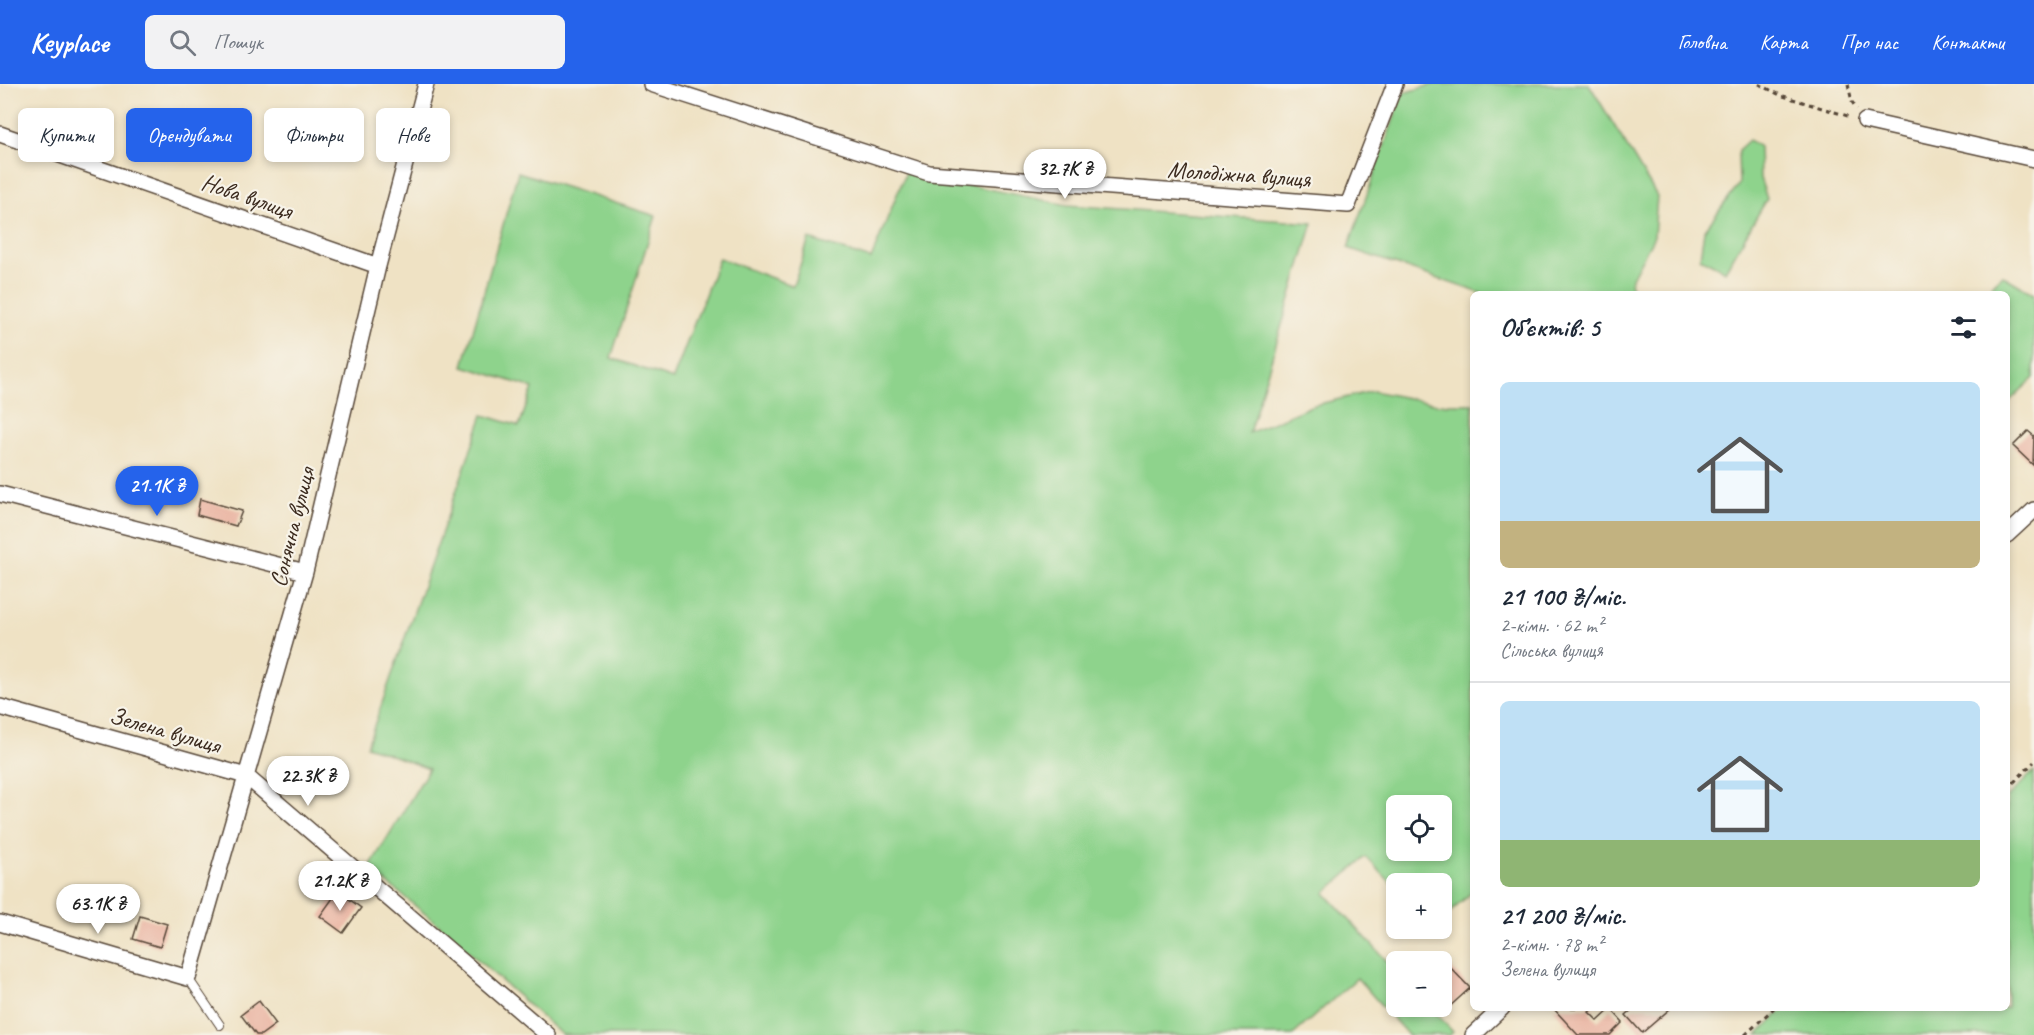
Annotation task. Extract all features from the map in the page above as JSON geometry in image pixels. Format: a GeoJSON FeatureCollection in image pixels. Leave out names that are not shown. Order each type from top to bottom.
{"type":"FeatureCollection","features":[{"type":"Feature","properties":{"kind":"street","name":"Сонячна вулиця"},"geometry":{"type":"LineString","coordinates":[[188,978],[305,572],[378,266],[426,84]]}},
{"type":"Feature","properties":{"kind":"street","name":"Молодіжна вулиця"},"geometry":{"type":"LineString","coordinates":[[651,84],[929,173],[1348,205],[1395,84]]}},
{"type":"Feature","properties":{"kind":"street"},"geometry":{"type":"LineString","coordinates":[[1865,121],[2034,159]]}},
{"type":"Feature","properties":{"kind":"street","name":"Нова вулиця"},"geometry":{"type":"LineString","coordinates":[[0,134],[378,266]]}},
{"type":"Feature","properties":{"kind":"street"},"geometry":{"type":"LineString","coordinates":[[0,494],[305,572]]}},
{"type":"Feature","properties":{"kind":"street"},"geometry":{"type":"LineString","coordinates":[[2010,532],[2034,510]]}},
{"type":"Feature","properties":{"kind":"street","name":"Зелена вулиця"},"geometry":{"type":"LineString","coordinates":[[0,706],[246,776],[548,1035]]}},
{"type":"Feature","properties":{"kind":"street"},"geometry":{"type":"LineString","coordinates":[[0,923],[188,978]]}},
{"type":"Feature","properties":{"kind":"street"},"geometry":{"type":"LineString","coordinates":[[1473,1035],[1499,1011]]}},
{"type":"Feature","properties":{"kind":"lane"},"geometry":{"type":"LineString","coordinates":[[188,978],[220,1025]]}},
{"type":"Feature","properties":{"kind":"path"},"geometry":{"type":"LineString","coordinates":[[1759,84],[1780,95],[1865,121]]}},
{"type":"Feature","properties":{"kind":"path"},"geometry":{"type":"LineString","coordinates":[[1848,84],[1852,102],[1865,121]]}},
{"type":"Feature","properties":{"kind":"path"},"geometry":{"type":"LineString","coordinates":[[2010,786],[2034,762]]}},
{"type":"Feature","properties":{"kind":"path"},"geometry":{"type":"LineString","coordinates":[[1745,1035],[1771,1011]]}},
{"type":"Feature","properties":{"kind":"green space"},"geometry":{"type":"Polygon","coordinates":[[[1435,84],[1589,84],[1657,196],[1654,236],[1630,282],[1633,291],[1474,291],[1348,248],[1403,93],[1435,84]]]}},
{"type":"Feature","properties":{"kind":"green space"},"geometry":{"type":"Polygon","coordinates":[[[1749,140],[1759,147],[1760,178],[1767,199],[1725,271],[1700,258],[1704,231],[1739,184],[1738,150],[1749,140]]]}},
{"type":"Feature","properties":{"kind":"green space"},"geometry":{"type":"Polygon","coordinates":[[[518,172],[656,216],[611,358],[673,379],[719,258],[793,286],[809,239],[871,259],[906,172],[1067,205],[1313,223],[1249,433],[1311,406],[1373,391],[1438,404],[1470,404],[1470,894],[1452,911],[1452,873],[1386,873],[1386,878],[1366,857],[1325,893],[1386,960],[1386,1010],[1357,978],[1293,1035],[562,1035],[440,926],[369,868],[429,769],[367,746],[483,415],[519,426],[533,388],[463,366],[518,172]]]}},
{"type":"Feature","properties":{"kind":"green space"},"geometry":{"type":"Polygon","coordinates":[[[2002,275],[2034,294],[2034,378],[2010,400],[2010,291],[1987,291],[2002,275]]]}},
{"type":"Feature","properties":{"kind":"green space"},"geometry":{"type":"Polygon","coordinates":[[[2034,771],[2034,1035],[1757,1035],[1782,1011],[2010,1011],[2010,795],[2034,771]]]}},
{"type":"Feature","properties":{"kind":"green space"},"geometry":{"type":"Polygon","coordinates":[[[1392,1017],[1439,1017],[1453,1032],[1450,1035],[1408,1035],[1392,1017]]]}},
{"type":"Feature","properties":{"kind":"building"},"geometry":{"type":"Polygon","coordinates":[[[2028,431],[2034,436],[2033,465],[2013,446],[2028,431]]]}},
{"type":"Feature","properties":{"kind":"building"},"geometry":{"type":"Polygon","coordinates":[[[200,499],[242,511],[236,526],[197,515],[200,499]]]}},
{"type":"Feature","properties":{"kind":"building"},"geometry":{"type":"Polygon","coordinates":[[[338,891],[361,908],[343,933],[320,916],[338,891]]]}},
{"type":"Feature","properties":{"kind":"building"},"geometry":{"type":"Polygon","coordinates":[[[140,916],[167,924],[160,947],[133,939],[140,916]]]}},
{"type":"Feature","properties":{"kind":"building"},"geometry":{"type":"Polygon","coordinates":[[[1452,969],[1470,988],[1452,1004],[1452,969]]]}},
{"type":"Feature","properties":{"kind":"building"},"geometry":{"type":"Polygon","coordinates":[[[259,1001],[276,1024],[261,1035],[256,1035],[241,1015],[259,1001]]]}},
{"type":"Feature","properties":{"kind":"building"},"geometry":{"type":"Polygon","coordinates":[[[1556,1011],[1590,1011],[1598,1021],[1609,1011],[1613,1011],[1623,1022],[1610,1035],[1578,1035],[1556,1011]]]}},
{"type":"Feature","properties":{"kind":"building"},"geometry":{"type":"Polygon","coordinates":[[[1631,1011],[1668,1011],[1642,1033],[1626,1015],[1631,1011]]]}}]}
